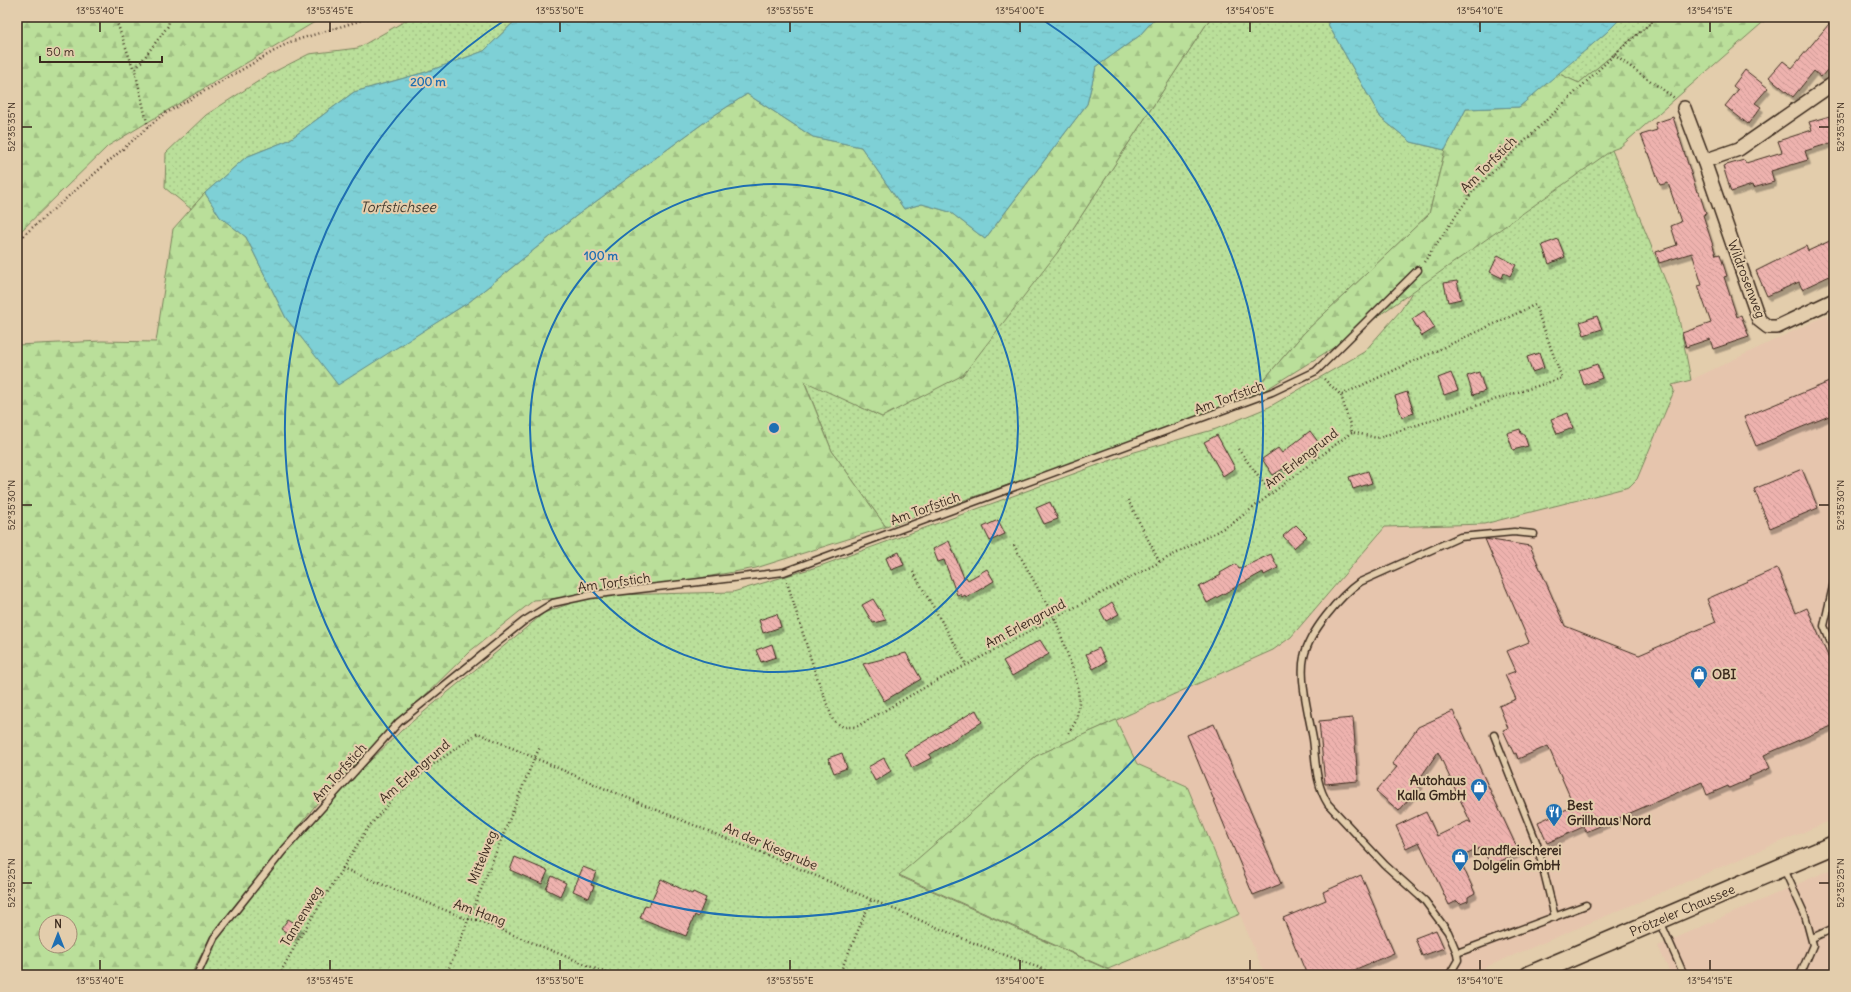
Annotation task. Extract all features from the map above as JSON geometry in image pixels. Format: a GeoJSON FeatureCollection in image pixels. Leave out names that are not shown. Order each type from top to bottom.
{"type":"FeatureCollection","features":[{"type":"Feature","properties":{"kind":"main road","name":"Prötzeler Chaussee"},"geometry":{"type":"LineString","coordinates":[[1530,975],[1834,845]]}},
{"type":"Feature","properties":{"kind":"street"},"geometry":{"type":"LineString","coordinates":[[1704,161],[1738,149],[1834,83]]}},
{"type":"Feature","properties":{"kind":"street","name":"Wildrosenweg"},"geometry":{"type":"LineString","coordinates":[[1684,108],[1759,320],[1768,328],[1777,327],[1834,300]]}},
{"type":"Feature","properties":{"kind":"lane","name":"Am Torfstich"},"geometry":{"type":"LineString","coordinates":[[197,975],[214,938],[283,851],[399,722],[524,621],[553,603],[590,595],[784,572],[1272,392],[1316,371],[1418,270]]}},
{"type":"Feature","properties":{"kind":"lane"},"geometry":{"type":"LineString","coordinates":[[1444,975],[1452,973],[1458,960],[1457,953],[1448,932],[1425,901],[1385,865],[1328,804],[1321,793],[1316,775],[1313,738],[1306,704],[1304,657],[1312,638],[1336,603],[1347,591],[1360,582],[1460,537],[1514,532],[1534,534]]}},
{"type":"Feature","properties":{"kind":"lane"},"geometry":{"type":"LineString","coordinates":[[1834,582],[1824,626],[1834,650]]}},
{"type":"Feature","properties":{"kind":"lane"},"geometry":{"type":"LineString","coordinates":[[1494,735],[1537,844],[1555,917]]}},
{"type":"Feature","properties":{"kind":"lane"},"geometry":{"type":"LineString","coordinates":[[1783,867],[1805,915],[1812,938],[1813,945],[1800,974]]}},
{"type":"Feature","properties":{"kind":"lane"},"geometry":{"type":"LineString","coordinates":[[1457,953],[1586,905]]}},
{"type":"Feature","properties":{"kind":"lane"},"geometry":{"type":"LineString","coordinates":[[1660,920],[1684,975]]}},
{"type":"Feature","properties":{"kind":"lane"},"geometry":{"type":"LineString","coordinates":[[1812,938],[1834,928]]}},
{"type":"Feature","properties":{"kind":"path"},"geometry":{"type":"LineString","coordinates":[[115,17],[135,70],[148,128]]}},
{"type":"Feature","properties":{"kind":"path"},"geometry":{"type":"LineString","coordinates":[[135,70],[168,26],[170,17]]}},
{"type":"Feature","properties":{"kind":"path"},"geometry":{"type":"LineString","coordinates":[[17,241],[161,116],[290,42],[372,17]]}},
{"type":"Feature","properties":{"kind":"path","name":"Am Torfstich"},"geometry":{"type":"LineString","coordinates":[[1418,270],[1474,191],[1614,56],[1657,17]]}},
{"type":"Feature","properties":{"kind":"path"},"geometry":{"type":"LineString","coordinates":[[1614,56],[1677,100],[1684,108]]}},
{"type":"Feature","properties":{"kind":"path","name":"Am Erlengrund"},"geometry":{"type":"LineString","coordinates":[[1341,395],[1535,306],[1562,378],[1377,438],[1352,432]]}},
{"type":"Feature","properties":{"kind":"path","name":"Am Erlengrund"},"geometry":{"type":"LineString","coordinates":[[1316,371],[1341,395],[1352,432]]}},
{"type":"Feature","properties":{"kind":"path","name":"Am Erlengrund"},"geometry":{"type":"LineString","coordinates":[[784,572],[814,669],[832,720],[843,727],[856,727],[967,665],[1233,523],[1352,432]]}},
{"type":"Feature","properties":{"kind":"path"},"geometry":{"type":"LineString","coordinates":[[1238,448],[1272,494]]}},
{"type":"Feature","properties":{"kind":"path"},"geometry":{"type":"LineString","coordinates":[[1128,500],[1160,562]]}},
{"type":"Feature","properties":{"kind":"path"},"geometry":{"type":"LineString","coordinates":[[1014,545],[1055,619],[1078,688],[1079,703],[1076,721],[1068,734]]}},
{"type":"Feature","properties":{"kind":"path"},"geometry":{"type":"LineString","coordinates":[[913,572],[967,665]]}},
{"type":"Feature","properties":{"kind":"path","name":"Am Erlengrund"},"geometry":{"type":"LineString","coordinates":[[342,868],[368,829],[393,798],[434,764],[478,733]]}},
{"type":"Feature","properties":{"kind":"path","name":"An der Kiesgrube"},"geometry":{"type":"LineString","coordinates":[[478,733],[534,759],[779,860],[970,942],[1058,975]]}},
{"type":"Feature","properties":{"kind":"path","name":"Mittelweg"},"geometry":{"type":"LineString","coordinates":[[446,975],[467,919],[540,747]]}},
{"type":"Feature","properties":{"kind":"path","name":"Am Hang"},"geometry":{"type":"LineString","coordinates":[[342,868],[467,919],[477,920],[611,975]]}},
{"type":"Feature","properties":{"kind":"path","name":"Tannenweg"},"geometry":{"type":"LineString","coordinates":[[279,975],[342,868]]}},
{"type":"Feature","properties":{"kind":"path"},"geometry":{"type":"LineString","coordinates":[[840,975],[871,900]]}},
{"type":"Feature","properties":{"kind":"shaded area"},"geometry":{"type":"Polygon","coordinates":[[[1827,315],[1834,332],[1834,819],[1467,975],[1265,975],[1187,786],[1137,764],[1116,720],[1273,650],[1291,637],[1385,527],[1484,524],[1629,487],[1637,479],[1674,391],[1672,385],[1691,380],[1827,315]]]}},
{"type":"Feature","properties":{"kind":"shaded area"},"geometry":{"type":"Polygon","coordinates":[[[1834,868],[1834,975],[1671,975],[1658,946],[1834,868]]]}},
{"type":"Feature","properties":{"kind":"green space"},"geometry":{"type":"Polygon","coordinates":[[[17,17],[323,17],[108,146],[17,235],[17,17]]]}},
{"type":"Feature","properties":{"kind":"green space"},"geometry":{"type":"Polygon","coordinates":[[[412,17],[519,17],[484,51],[426,72],[354,92],[289,140],[246,157],[205,193],[191,209],[165,188],[166,153],[206,115],[268,75],[309,54],[358,48],[412,17]]]}},
{"type":"Feature","properties":{"kind":"green space"},"geometry":{"type":"Polygon","coordinates":[[[1156,17],[1211,17],[1057,253],[963,375],[882,417],[804,381],[832,451],[886,527],[756,568],[610,594],[534,600],[469,652],[323,796],[211,935],[191,975],[17,975],[17,345],[102,341],[156,342],[173,229],[205,193],[220,217],[246,237],[286,318],[338,384],[469,302],[576,216],[713,116],[747,94],[813,137],[861,147],[904,209],[922,204],[950,212],[985,239],[1087,104],[1096,67],[1139,36],[1156,17]]]}},
{"type":"Feature","properties":{"kind":"green space"},"geometry":{"type":"Polygon","coordinates":[[[1211,17],[1326,17],[1329,26],[1381,118],[1411,142],[1445,150],[1429,214],[1304,333],[1243,404],[886,527],[832,451],[804,380],[882,417],[1057,253],[1211,17]]]}},
{"type":"Feature","properties":{"kind":"green space"},"geometry":{"type":"Polygon","coordinates":[[[1622,17],[1658,17],[1579,83],[1557,73],[1607,32],[1622,17]]]}},
{"type":"Feature","properties":{"kind":"green space"},"geometry":{"type":"Polygon","coordinates":[[[1658,17],[1769,17],[1620,147],[1612,150],[1336,346],[1243,404],[1304,333],[1429,214],[1445,150],[1466,109],[1519,107],[1557,73],[1579,83],[1658,17]]]}},
{"type":"Feature","properties":{"kind":"green space"},"geometry":{"type":"Polygon","coordinates":[[[1625,136],[1612,150],[1677,309],[1691,380],[1672,385],[1674,391],[1637,479],[1629,487],[1484,524],[1385,527],[1291,637],[1273,650],[1036,756],[899,876],[1120,975],[186,975],[309,820],[402,730],[544,613],[582,599],[612,595],[733,592],[820,566],[1131,453],[1216,429],[1269,407],[1364,352],[1401,310],[1430,263],[1625,136]]]}},
{"type":"Feature","properties":{"kind":"green space"},"geometry":{"type":"Polygon","coordinates":[[[1116,720],[1137,764],[1187,786],[1240,914],[1108,969],[899,875],[1036,756],[1116,720]]]}},
{"type":"Feature","properties":{"kind":"water","name":"Torfstichsee"},"geometry":{"type":"Polygon","coordinates":[[[519,17],[1156,17],[1139,36],[1096,67],[1087,104],[985,239],[950,212],[922,204],[904,209],[861,147],[813,137],[747,94],[713,116],[576,216],[469,302],[338,385],[286,318],[246,237],[220,217],[205,193],[246,157],[289,140],[354,92],[426,72],[484,51],[519,17]]]}},
{"type":"Feature","properties":{"kind":"water"},"geometry":{"type":"Polygon","coordinates":[[[1326,17],[1622,17],[1607,32],[1519,107],[1466,109],[1445,150],[1411,142],[1381,118],[1329,26],[1326,17]]]}},
{"type":"Feature","properties":{"kind":"building"},"geometry":{"type":"Polygon","coordinates":[[[1834,18],[1834,62],[1821,77],[1814,71],[1793,97],[1769,77],[1783,61],[1792,68],[1834,18]]]}},
{"type":"Feature","properties":{"kind":"building"},"geometry":{"type":"Polygon","coordinates":[[[1745,70],[1768,88],[1755,103],[1761,107],[1748,124],[1725,106],[1738,90],[1733,86],[1745,70]]]}},
{"type":"Feature","properties":{"kind":"building"},"geometry":{"type":"Polygon","coordinates":[[[1830,116],[1834,130],[1834,142],[1805,151],[1808,160],[1771,171],[1774,182],[1753,188],[1752,185],[1731,192],[1723,166],[1744,160],[1746,163],[1782,152],[1778,141],[1812,130],[1809,122],[1830,116]]]}},
{"type":"Feature","properties":{"kind":"building"},"geometry":{"type":"Polygon","coordinates":[[[1673,117],[1697,192],[1699,192],[1706,214],[1703,215],[1716,255],[1720,254],[1727,276],[1724,277],[1737,317],[1741,315],[1749,337],[1713,349],[1710,339],[1686,347],[1682,333],[1711,323],[1698,286],[1702,285],[1692,253],[1659,263],[1656,252],[1677,245],[1671,226],[1681,222],[1668,183],[1660,185],[1641,135],[1657,130],[1655,123],[1673,117]]]}},
{"type":"Feature","properties":{"kind":"building"},"geometry":{"type":"Polygon","coordinates":[[[1558,239],[1565,257],[1549,264],[1542,245],[1558,239]]]}},
{"type":"Feature","properties":{"kind":"building"},"geometry":{"type":"Polygon","coordinates":[[[1834,239],[1834,274],[1802,289],[1799,282],[1767,296],[1756,271],[1806,246],[1808,251],[1834,239]]]}},
{"type":"Feature","properties":{"kind":"building"},"geometry":{"type":"Polygon","coordinates":[[[1498,255],[1516,265],[1510,276],[1504,273],[1502,278],[1490,272],[1498,255]]]}},
{"type":"Feature","properties":{"kind":"building"},"geometry":{"type":"Polygon","coordinates":[[[1457,281],[1461,299],[1448,302],[1444,283],[1457,281]]]}},
{"type":"Feature","properties":{"kind":"building"},"geometry":{"type":"Polygon","coordinates":[[[1424,311],[1435,328],[1422,336],[1412,319],[1424,311]]]}},
{"type":"Feature","properties":{"kind":"building"},"geometry":{"type":"Polygon","coordinates":[[[1597,316],[1602,329],[1584,335],[1580,322],[1597,316]]]}},
{"type":"Feature","properties":{"kind":"building"},"geometry":{"type":"Polygon","coordinates":[[[1539,353],[1544,368],[1532,372],[1527,357],[1539,353]]]}},
{"type":"Feature","properties":{"kind":"building"},"geometry":{"type":"Polygon","coordinates":[[[1597,364],[1602,378],[1584,385],[1579,370],[1597,364]]]}},
{"type":"Feature","properties":{"kind":"building"},"geometry":{"type":"Polygon","coordinates":[[[1479,372],[1485,391],[1473,395],[1467,376],[1479,372]]]}},
{"type":"Feature","properties":{"kind":"building"},"geometry":{"type":"Polygon","coordinates":[[[1451,373],[1458,390],[1444,395],[1438,378],[1451,373]]]}},
{"type":"Feature","properties":{"kind":"building"},"geometry":{"type":"Polygon","coordinates":[[[1834,380],[1834,414],[1756,446],[1744,417],[1834,380]]]}},
{"type":"Feature","properties":{"kind":"building"},"geometry":{"type":"Polygon","coordinates":[[[1407,392],[1414,413],[1402,417],[1395,396],[1407,392]]]}},
{"type":"Feature","properties":{"kind":"building"},"geometry":{"type":"Polygon","coordinates":[[[1568,413],[1573,428],[1557,434],[1551,419],[1568,413]]]}},
{"type":"Feature","properties":{"kind":"building"},"geometry":{"type":"Polygon","coordinates":[[[1520,429],[1521,434],[1524,434],[1528,446],[1513,450],[1507,433],[1520,429]]]}},
{"type":"Feature","properties":{"kind":"building"},"geometry":{"type":"Polygon","coordinates":[[[1310,431],[1319,443],[1305,455],[1273,475],[1262,459],[1278,448],[1282,453],[1310,431]]]}},
{"type":"Feature","properties":{"kind":"building"},"geometry":{"type":"Polygon","coordinates":[[[1217,435],[1235,468],[1223,476],[1204,442],[1217,435]]]}},
{"type":"Feature","properties":{"kind":"building"},"geometry":{"type":"Polygon","coordinates":[[[1802,469],[1818,508],[1770,528],[1754,489],[1802,469]]]}},
{"type":"Feature","properties":{"kind":"building"},"geometry":{"type":"Polygon","coordinates":[[[1368,471],[1372,483],[1353,489],[1349,477],[1368,471]]]}},
{"type":"Feature","properties":{"kind":"building"},"geometry":{"type":"Polygon","coordinates":[[[1050,502],[1058,519],[1044,524],[1036,508],[1050,502]]]}},
{"type":"Feature","properties":{"kind":"building"},"geometry":{"type":"Polygon","coordinates":[[[998,520],[1005,534],[990,541],[983,527],[998,520]]]}},
{"type":"Feature","properties":{"kind":"building"},"geometry":{"type":"Polygon","coordinates":[[[1296,525],[1307,536],[1294,548],[1283,536],[1296,525]]]}},
{"type":"Feature","properties":{"kind":"building","name":"OBI"},"geometry":{"type":"Polygon","coordinates":[[[1485,539],[1530,546],[1565,626],[1639,655],[1716,622],[1707,599],[1777,568],[1796,613],[1807,608],[1834,670],[1834,725],[1764,755],[1770,768],[1729,788],[1728,786],[1707,795],[1702,782],[1586,832],[1583,827],[1547,843],[1538,822],[1574,806],[1548,746],[1518,759],[1516,753],[1514,754],[1503,730],[1508,728],[1499,706],[1516,699],[1505,675],[1516,671],[1507,651],[1529,642],[1485,539]]]}},
{"type":"Feature","properties":{"kind":"building"},"geometry":{"type":"Polygon","coordinates":[[[949,541],[964,578],[966,577],[968,580],[987,569],[994,581],[966,598],[965,595],[962,597],[960,594],[957,595],[944,560],[938,562],[933,549],[949,541]]]}},
{"type":"Feature","properties":{"kind":"building"},"geometry":{"type":"Polygon","coordinates":[[[899,552],[904,565],[891,570],[886,558],[899,552]]]}},
{"type":"Feature","properties":{"kind":"building"},"geometry":{"type":"Polygon","coordinates":[[[1271,554],[1278,568],[1264,575],[1263,572],[1207,603],[1199,587],[1221,575],[1220,573],[1236,564],[1239,569],[1271,554]]]}},
{"type":"Feature","properties":{"kind":"building"},"geometry":{"type":"Polygon","coordinates":[[[873,599],[886,620],[873,623],[862,605],[873,599]]]}},
{"type":"Feature","properties":{"kind":"building"},"geometry":{"type":"Polygon","coordinates":[[[1112,602],[1119,614],[1106,621],[1100,610],[1112,602]]]}},
{"type":"Feature","properties":{"kind":"building"},"geometry":{"type":"Polygon","coordinates":[[[777,614],[781,627],[763,633],[759,620],[777,614]]]}},
{"type":"Feature","properties":{"kind":"building"},"geometry":{"type":"Polygon","coordinates":[[[1040,640],[1049,654],[1012,676],[1003,661],[1040,640]]]}},
{"type":"Feature","properties":{"kind":"building"},"geometry":{"type":"Polygon","coordinates":[[[772,644],[776,657],[761,662],[756,650],[772,644]]]}},
{"type":"Feature","properties":{"kind":"building"},"geometry":{"type":"Polygon","coordinates":[[[1099,648],[1106,662],[1093,669],[1086,654],[1099,648]]]}},
{"type":"Feature","properties":{"kind":"building"},"geometry":{"type":"Polygon","coordinates":[[[906,653],[921,679],[884,701],[863,664],[906,653]]]}},
{"type":"Feature","properties":{"kind":"building"},"geometry":{"type":"Polygon","coordinates":[[[976,710],[982,722],[929,755],[931,758],[912,768],[905,753],[976,710]]]}},
{"type":"Feature","properties":{"kind":"building"},"geometry":{"type":"Polygon","coordinates":[[[1453,711],[1519,852],[1491,866],[1482,847],[1459,858],[1475,893],[1468,897],[1468,901],[1460,904],[1457,901],[1449,905],[1419,842],[1406,848],[1396,826],[1426,812],[1437,836],[1468,821],[1471,823],[1438,752],[1418,781],[1421,784],[1399,811],[1376,791],[1397,767],[1392,764],[1418,727],[1453,711]]]}},
{"type":"Feature","properties":{"kind":"building"},"geometry":{"type":"Polygon","coordinates":[[[1353,718],[1358,781],[1325,784],[1319,721],[1353,718]]]}},
{"type":"Feature","properties":{"kind":"building"},"geometry":{"type":"Polygon","coordinates":[[[1214,724],[1281,884],[1253,895],[1187,735],[1214,724]]]}},
{"type":"Feature","properties":{"kind":"building"},"geometry":{"type":"Polygon","coordinates":[[[842,753],[847,768],[834,773],[828,758],[842,753]]]}},
{"type":"Feature","properties":{"kind":"building"},"geometry":{"type":"Polygon","coordinates":[[[884,758],[891,771],[875,781],[868,767],[884,758]]]}},
{"type":"Feature","properties":{"kind":"building"},"geometry":{"type":"Polygon","coordinates":[[[515,857],[548,871],[542,884],[510,870],[515,857]]]}},
{"type":"Feature","properties":{"kind":"building"},"geometry":{"type":"Polygon","coordinates":[[[583,867],[596,872],[591,885],[594,886],[589,898],[573,891],[583,867]]]}},
{"type":"Feature","properties":{"kind":"building"},"geometry":{"type":"Polygon","coordinates":[[[1361,875],[1394,953],[1342,975],[1307,975],[1283,918],[1326,900],[1323,892],[1361,875]]]}},
{"type":"Feature","properties":{"kind":"building"},"geometry":{"type":"Polygon","coordinates":[[[552,876],[566,883],[560,896],[546,889],[552,876]]]}},
{"type":"Feature","properties":{"kind":"building"},"geometry":{"type":"Polygon","coordinates":[[[661,879],[692,894],[693,892],[706,898],[698,917],[695,915],[686,936],[640,918],[645,905],[649,906],[661,879]]]}},
{"type":"Feature","properties":{"kind":"building"},"geometry":{"type":"Polygon","coordinates":[[[288,919],[300,926],[294,937],[281,929],[288,919]]]}},
{"type":"Feature","properties":{"kind":"building"},"geometry":{"type":"Polygon","coordinates":[[[1436,930],[1444,948],[1422,956],[1415,938],[1436,930]]]}},
{"type":"Feature","properties":{"kind":"place","name":"OBI"},"geometry":{"type":"Point","coordinates":[1699,689]}},
{"type":"Feature","properties":{"kind":"place","name":"Autohaus Kalla GmbH"},"geometry":{"type":"Point","coordinates":[1479,802]}},
{"type":"Feature","properties":{"kind":"place","name":"Best Grillhaus Nord"},"geometry":{"type":"Point","coordinates":[1554,827]}},
{"type":"Feature","properties":{"kind":"place","name":"Landfleischerei Dolgelin GmbH"},"geometry":{"type":"Point","coordinates":[1460,872]}}]}
